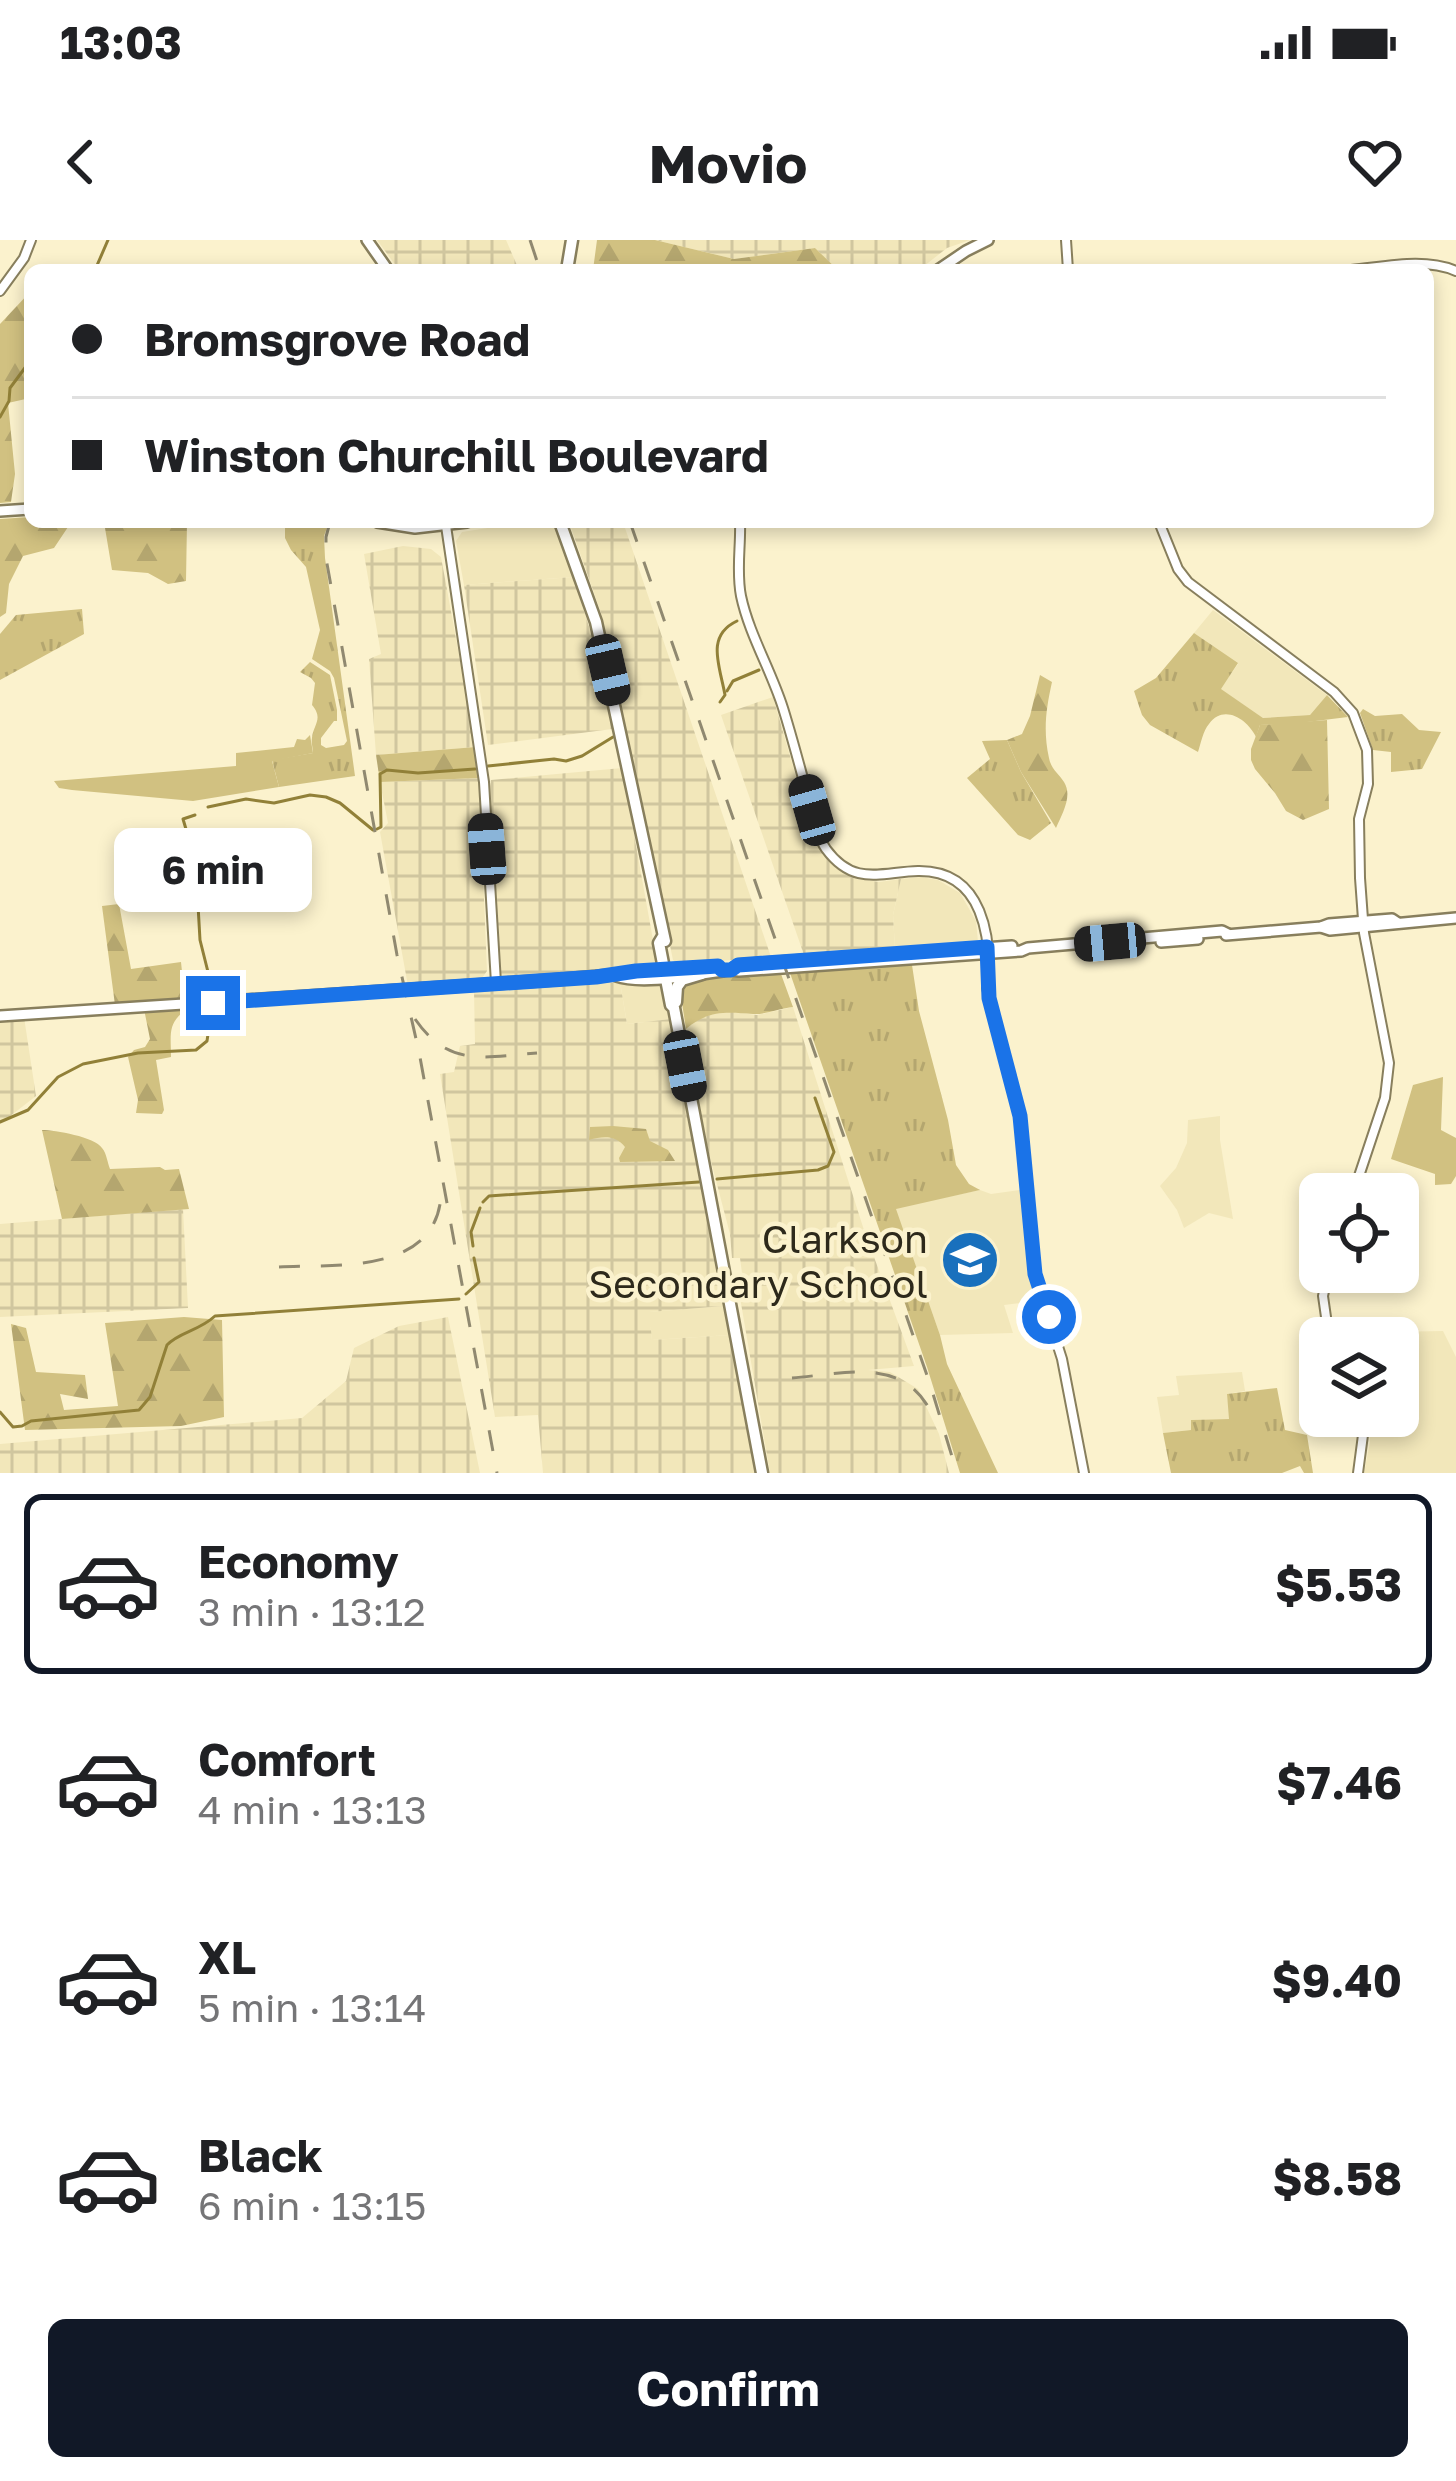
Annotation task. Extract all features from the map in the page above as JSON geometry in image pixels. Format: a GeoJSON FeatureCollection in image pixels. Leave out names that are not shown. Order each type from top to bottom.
{"type":"FeatureCollection","features":[{"type":"Feature","properties":{"kind":"main road"},"geometry":{"type":"LineString","coordinates":[[947,264],[988,240]]}},
{"type":"Feature","properties":{"kind":"main road"},"geometry":{"type":"LineString","coordinates":[[0,511],[24,509]]}},
{"type":"Feature","properties":{"kind":"main road"},"geometry":{"type":"LineString","coordinates":[[565,528],[596,622],[617,709],[671,1005],[675,1005]]}},
{"type":"Feature","properties":{"kind":"main road"},"geometry":{"type":"LineString","coordinates":[[762,1473],[675,1005],[682,980],[738,965],[1330,930],[1456,917]]}},
{"type":"Feature","properties":{"kind":"main road"},"geometry":{"type":"LineString","coordinates":[[0,1016],[718,966],[727,970]]}},
{"type":"Feature","properties":{"kind":"main road"},"geometry":{"type":"LineString","coordinates":[[668,973],[702,974]]}},
{"type":"Feature","properties":{"kind":"street"},"geometry":{"type":"LineString","coordinates":[[0,291],[31,240]]}},
{"type":"Feature","properties":{"kind":"street"},"geometry":{"type":"LineString","coordinates":[[445,528],[484,782],[496,983]]}},
{"type":"Feature","properties":{"kind":"street"},"geometry":{"type":"LineString","coordinates":[[740,528],[738,575],[743,606],[783,709],[823,843],[838,862],[861,874],[918,871],[953,880],[968,892],[982,914],[988,988],[1020,1116],[1035,1274],[1062,1359],[1084,1473]]}},
{"type":"Feature","properties":{"kind":"street"},"geometry":{"type":"LineString","coordinates":[[1161,528],[1188,581],[1334,692],[1361,730],[1369,772],[1358,841],[1364,924],[1389,1063],[1385,1098],[1360,1173]]}},
{"type":"Feature","properties":{"kind":"street"},"geometry":{"type":"LineString","coordinates":[[1358,1473],[1363,1437]]}},
{"type":"Feature","properties":{"kind":"shaded area"},"geometry":{"type":"Polygon","coordinates":[[[377,240],[506,240],[516,264],[395,264],[377,240]]]}},
{"type":"Feature","properties":{"kind":"shaded area"},"geometry":{"type":"Polygon","coordinates":[[[655,240],[970,240],[947,248],[927,264],[832,264],[815,248],[734,259],[655,240]]]}},
{"type":"Feature","properties":{"kind":"shaded area"},"geometry":{"type":"Polygon","coordinates":[[[556,528],[573,577],[464,585],[456,541],[462,532],[556,528]]]}},
{"type":"Feature","properties":{"kind":"shaded area"},"geometry":{"type":"Polygon","coordinates":[[[571,528],[625,528],[771,957],[680,964],[673,960],[601,613],[571,528]]]}},
{"type":"Feature","properties":{"kind":"shaded area"},"geometry":{"type":"Polygon","coordinates":[[[403,546],[431,549],[441,557],[476,747],[376,755],[369,659],[381,654],[364,554],[403,546]]]}},
{"type":"Feature","properties":{"kind":"shaded area"},"geometry":{"type":"Polygon","coordinates":[[[573,577],[605,676],[612,729],[488,745],[464,585],[573,577]]]}},
{"type":"Feature","properties":{"kind":"shaded area"},"geometry":{"type":"Polygon","coordinates":[[[1213,610],[1327,695],[1310,715],[1263,718],[1220,689],[1238,664],[1194,633],[1213,610]]]}},
{"type":"Feature","properties":{"kind":"shaded area"},"geometry":{"type":"Polygon","coordinates":[[[773,697],[822,852],[837,868],[858,879],[901,879],[893,915],[895,949],[804,955],[721,715],[773,697]]]}},
{"type":"Feature","properties":{"kind":"shaded area"},"geometry":{"type":"Polygon","coordinates":[[[622,768],[657,962],[504,979],[498,973],[488,799],[491,780],[622,768]]]}},
{"type":"Feature","properties":{"kind":"shaded area"},"geometry":{"type":"Polygon","coordinates":[[[479,778],[487,971],[482,978],[408,986],[380,832],[388,823],[380,782],[479,778]]]}},
{"type":"Feature","properties":{"kind":"shaded area"},"geometry":{"type":"Polygon","coordinates":[[[901,879],[938,880],[960,893],[976,921],[978,942],[895,949],[893,915],[901,879]]]}},
{"type":"Feature","properties":{"kind":"shaded area"},"geometry":{"type":"Polygon","coordinates":[[[620,982],[663,985],[671,1019],[627,1024],[620,982]]]}},
{"type":"Feature","properties":{"kind":"shaded area"},"geometry":{"type":"Polygon","coordinates":[[[620,982],[627,1024],[671,1019],[724,1306],[649,1312],[652,1340],[730,1335],[755,1473],[543,1473],[538,1415],[495,1417],[440,1074],[454,1072],[460,1046],[475,1044],[474,990],[620,982]]]}},
{"type":"Feature","properties":{"kind":"shaded area"},"geometry":{"type":"Polygon","coordinates":[[[793,1007],[863,1227],[914,1366],[868,1370],[890,1372],[918,1389],[939,1434],[949,1473],[770,1473],[736,1274],[742,1273],[740,1258],[732,1258],[686,1029],[699,1018],[724,1011],[757,1015],[793,1007]]]}},
{"type":"Feature","properties":{"kind":"shaded area"},"geometry":{"type":"Polygon","coordinates":[[[24,1017],[36,1096],[0,1124],[0,1019],[24,1017]]]}},
{"type":"Feature","properties":{"kind":"shaded area"},"geometry":{"type":"Polygon","coordinates":[[[1220,1116],[1233,1219],[1209,1213],[1184,1228],[1160,1186],[1176,1168],[1187,1143],[1188,1120],[1220,1116]]]}},
{"type":"Feature","properties":{"kind":"shaded area","name":"Clarkson Secondary School"},"geometry":{"type":"Polygon","coordinates":[[[980,1190],[991,1194],[1020,1190],[1028,1274],[1037,1301],[1004,1305],[1013,1333],[940,1335],[895,1208],[980,1190]]]}},
{"type":"Feature","properties":{"kind":"shaded area"},"geometry":{"type":"Polygon","coordinates":[[[183,1209],[188,1308],[0,1317],[0,1224],[183,1209]]]}},
{"type":"Feature","properties":{"kind":"shaded area"},"geometry":{"type":"Polygon","coordinates":[[[724,1306],[730,1335],[652,1340],[648,1312],[724,1306]]]}},
{"type":"Feature","properties":{"kind":"shaded area"},"geometry":{"type":"Polygon","coordinates":[[[448,1317],[480,1473],[0,1473],[0,1444],[302,1418],[346,1381],[354,1348],[399,1326],[448,1317]]]}},
{"type":"Feature","properties":{"kind":"shaded area"},"geometry":{"type":"Polygon","coordinates":[[[1419,1331],[1443,1331],[1456,1357],[1456,1473],[1364,1473],[1370,1437],[1419,1437],[1419,1331]]]}},
{"type":"Feature","properties":{"kind":"shaded area"},"geometry":{"type":"Polygon","coordinates":[[[1242,1372],[1245,1391],[1227,1394],[1230,1419],[1191,1420],[1191,1430],[1163,1433],[1157,1397],[1179,1395],[1176,1376],[1242,1372]]]}},
{"type":"Feature","properties":{"kind":"green space"},"geometry":{"type":"Polygon","coordinates":[[[597,240],[655,240],[734,259],[815,248],[832,264],[594,264],[597,240]]]}},
{"type":"Feature","properties":{"kind":"green space"},"geometry":{"type":"Polygon","coordinates":[[[24,298],[24,399],[8,403],[15,474],[11,502],[0,503],[0,324],[24,298]]]}},
{"type":"Feature","properties":{"kind":"green space"},"geometry":{"type":"Polygon","coordinates":[[[24,517],[24,528],[67,528],[54,548],[23,556],[9,584],[6,613],[0,617],[0,519],[24,517]]]}},
{"type":"Feature","properties":{"kind":"green space"},"geometry":{"type":"Polygon","coordinates":[[[105,528],[187,528],[186,581],[168,584],[148,573],[112,570],[105,528]]]}},
{"type":"Feature","properties":{"kind":"green space"},"geometry":{"type":"Polygon","coordinates":[[[285,528],[327,528],[325,558],[355,776],[279,787],[272,760],[313,753],[318,718],[312,705],[315,683],[300,672],[310,662],[330,675],[337,710],[337,721],[321,738],[321,745],[326,748],[347,741],[334,678],[312,659],[320,630],[306,567],[285,538],[285,528]]]}},
{"type":"Feature","properties":{"kind":"green space"},"geometry":{"type":"Polygon","coordinates":[[[82,609],[84,634],[0,680],[0,634],[16,615],[82,609]]]}},
{"type":"Feature","properties":{"kind":"green space"},"geometry":{"type":"Polygon","coordinates":[[[1194,633],[1238,663],[1221,689],[1263,718],[1310,715],[1327,695],[1348,717],[1260,725],[1256,737],[1242,720],[1222,715],[1207,727],[1198,752],[1150,725],[1134,691],[1156,678],[1194,633]]]}},
{"type":"Feature","properties":{"kind":"green space"},"geometry":{"type":"Polygon","coordinates":[[[1040,675],[1052,682],[1047,748],[1067,793],[1056,828],[1007,740],[1022,734],[1040,675]]]}},
{"type":"Feature","properties":{"kind":"green space"},"geometry":{"type":"Polygon","coordinates":[[[1363,709],[1375,716],[1402,714],[1419,730],[1441,732],[1422,769],[1391,772],[1391,752],[1373,750],[1360,713],[1363,709]]]}},
{"type":"Feature","properties":{"kind":"green space"},"geometry":{"type":"Polygon","coordinates":[[[1327,720],[1329,809],[1303,820],[1286,811],[1255,769],[1251,749],[1260,725],[1327,720]]]}},
{"type":"Feature","properties":{"kind":"green space"},"geometry":{"type":"Polygon","coordinates":[[[310,735],[313,753],[272,761],[279,787],[193,801],[72,790],[59,788],[54,781],[236,766],[236,753],[294,747],[297,739],[310,735]]]}},
{"type":"Feature","properties":{"kind":"green space"},"geometry":{"type":"Polygon","coordinates":[[[1007,740],[1051,823],[1030,840],[1018,835],[967,778],[990,759],[982,741],[1007,740]]]}},
{"type":"Feature","properties":{"kind":"green space"},"geometry":{"type":"Polygon","coordinates":[[[476,747],[479,778],[380,782],[376,755],[476,747]]]}},
{"type":"Feature","properties":{"kind":"green space"},"geometry":{"type":"Polygon","coordinates":[[[119,904],[131,969],[181,962],[186,1010],[173,1025],[171,1057],[156,1060],[162,1114],[136,1113],[138,1100],[128,1057],[150,1039],[143,1004],[115,1005],[102,906],[119,904]]]}},
{"type":"Feature","properties":{"kind":"green space"},"geometry":{"type":"Polygon","coordinates":[[[912,965],[956,1165],[969,1184],[980,1190],[896,1209],[947,1364],[998,1473],[960,1473],[790,973],[912,965]]]}},
{"type":"Feature","properties":{"kind":"green space"},"geometry":{"type":"Polygon","coordinates":[[[781,974],[793,1007],[758,1014],[718,1014],[686,1029],[680,990],[686,980],[781,974]]]}},
{"type":"Feature","properties":{"kind":"green space"},"geometry":{"type":"Polygon","coordinates":[[[1443,1077],[1441,1130],[1456,1138],[1456,1176],[1451,1184],[1435,1185],[1435,1174],[1391,1159],[1413,1085],[1443,1077]]]}},
{"type":"Feature","properties":{"kind":"green space"},"geometry":{"type":"Polygon","coordinates":[[[590,1127],[646,1129],[650,1141],[668,1150],[675,1161],[620,1162],[625,1147],[618,1140],[589,1140],[590,1127]]]}},
{"type":"Feature","properties":{"kind":"green space"},"geometry":{"type":"Polygon","coordinates":[[[42,1130],[98,1144],[110,1169],[179,1169],[189,1209],[62,1219],[42,1130]]]}},
{"type":"Feature","properties":{"kind":"green space"},"geometry":{"type":"Polygon","coordinates":[[[184,1317],[222,1320],[224,1417],[181,1426],[25,1430],[11,1324],[26,1328],[36,1372],[85,1375],[88,1399],[60,1394],[64,1410],[118,1406],[105,1323],[184,1317]]]}},
{"type":"Feature","properties":{"kind":"green space"},"geometry":{"type":"Polygon","coordinates":[[[1277,1388],[1285,1430],[1307,1437],[1313,1473],[1304,1473],[1300,1466],[1282,1473],[1171,1473],[1163,1433],[1191,1430],[1191,1420],[1229,1419],[1227,1394],[1277,1388]]]}},
{"type":"Feature","properties":{"kind":"waterway"},"geometry":{"type":"LineString","coordinates":[[98,264],[108,240]]}},
{"type":"Feature","properties":{"kind":"waterway"},"geometry":{"type":"LineString","coordinates":[[0,417],[10,388],[24,369]]}},
{"type":"Feature","properties":{"kind":"waterway"},"geometry":{"type":"LineString","coordinates":[[720,702],[725,695],[718,643],[727,627],[737,621]]}},
{"type":"Feature","properties":{"kind":"waterway"},"geometry":{"type":"LineString","coordinates":[[727,691],[733,681],[759,670]]}},
{"type":"Feature","properties":{"kind":"waterway"},"geometry":{"type":"LineString","coordinates":[[488,766],[566,761],[613,737]]}},
{"type":"Feature","properties":{"kind":"waterway"},"geometry":{"type":"LineString","coordinates":[[377,829],[381,827],[380,774],[387,770],[475,769]]}},
{"type":"Feature","properties":{"kind":"waterway"},"geometry":{"type":"LineString","coordinates":[[208,807],[246,799],[274,803],[310,795],[326,797],[373,830]]}},
{"type":"Feature","properties":{"kind":"waterway"},"geometry":{"type":"LineString","coordinates":[[195,815],[183,819],[191,846],[191,881],[209,976],[208,997]]}},
{"type":"Feature","properties":{"kind":"waterway"},"geometry":{"type":"LineString","coordinates":[[0,1122],[28,1110],[58,1077],[83,1064],[138,1053],[196,1050],[207,1041],[208,1008]]}},
{"type":"Feature","properties":{"kind":"waterway"},"geometry":{"type":"LineString","coordinates":[[717,1179],[828,1166],[834,1152],[815,1098]]}},
{"type":"Feature","properties":{"kind":"waterway"},"geometry":{"type":"LineString","coordinates":[[483,1202],[489,1196],[699,1182]]}},
{"type":"Feature","properties":{"kind":"waterway"},"geometry":{"type":"LineString","coordinates":[[473,1246],[471,1232],[480,1208]]}},
{"type":"Feature","properties":{"kind":"waterway"},"geometry":{"type":"LineString","coordinates":[[466,1294],[479,1282],[474,1258]]}},
{"type":"Feature","properties":{"kind":"waterway"},"geometry":{"type":"LineString","coordinates":[[0,1412],[13,1427],[139,1410],[150,1397],[167,1345],[215,1316],[459,1299]]}},
{"type":"Feature","properties":{"kind":"railway"},"geometry":{"type":"LineString","coordinates":[[530,240],[538,264]]}},
{"type":"Feature","properties":{"kind":"railway"},"geometry":{"type":"LineString","coordinates":[[328,528],[326,558],[497,1473]]}},
{"type":"Feature","properties":{"kind":"railway"},"geometry":{"type":"LineString","coordinates":[[632,528],[957,1473]]}},
{"type":"Feature","properties":{"kind":"railway"},"geometry":{"type":"LineString","coordinates":[[415,1019],[441,1046],[469,1056],[537,1053]]}},
{"type":"Feature","properties":{"kind":"railway"},"geometry":{"type":"LineString","coordinates":[[279,1267],[354,1264],[402,1252],[421,1240],[435,1222],[441,1196]]}},
{"type":"Feature","properties":{"kind":"railway"},"geometry":{"type":"LineString","coordinates":[[792,1378],[851,1372],[888,1376],[905,1382],[931,1412]]}},
{"type":"Feature","properties":{"kind":"place","name":"Clarkson Secondary School"},"geometry":{"type":"Point","coordinates":[970,1260]}},
{"type":"Feature","properties":{"kind":"route"},"geometry":{"type":"LineString","coordinates":[[213,1003],[680,968],[731,970],[738,965],[987,947],[989,998],[1020,1116],[1035,1274],[1049,1317]]}}]}
